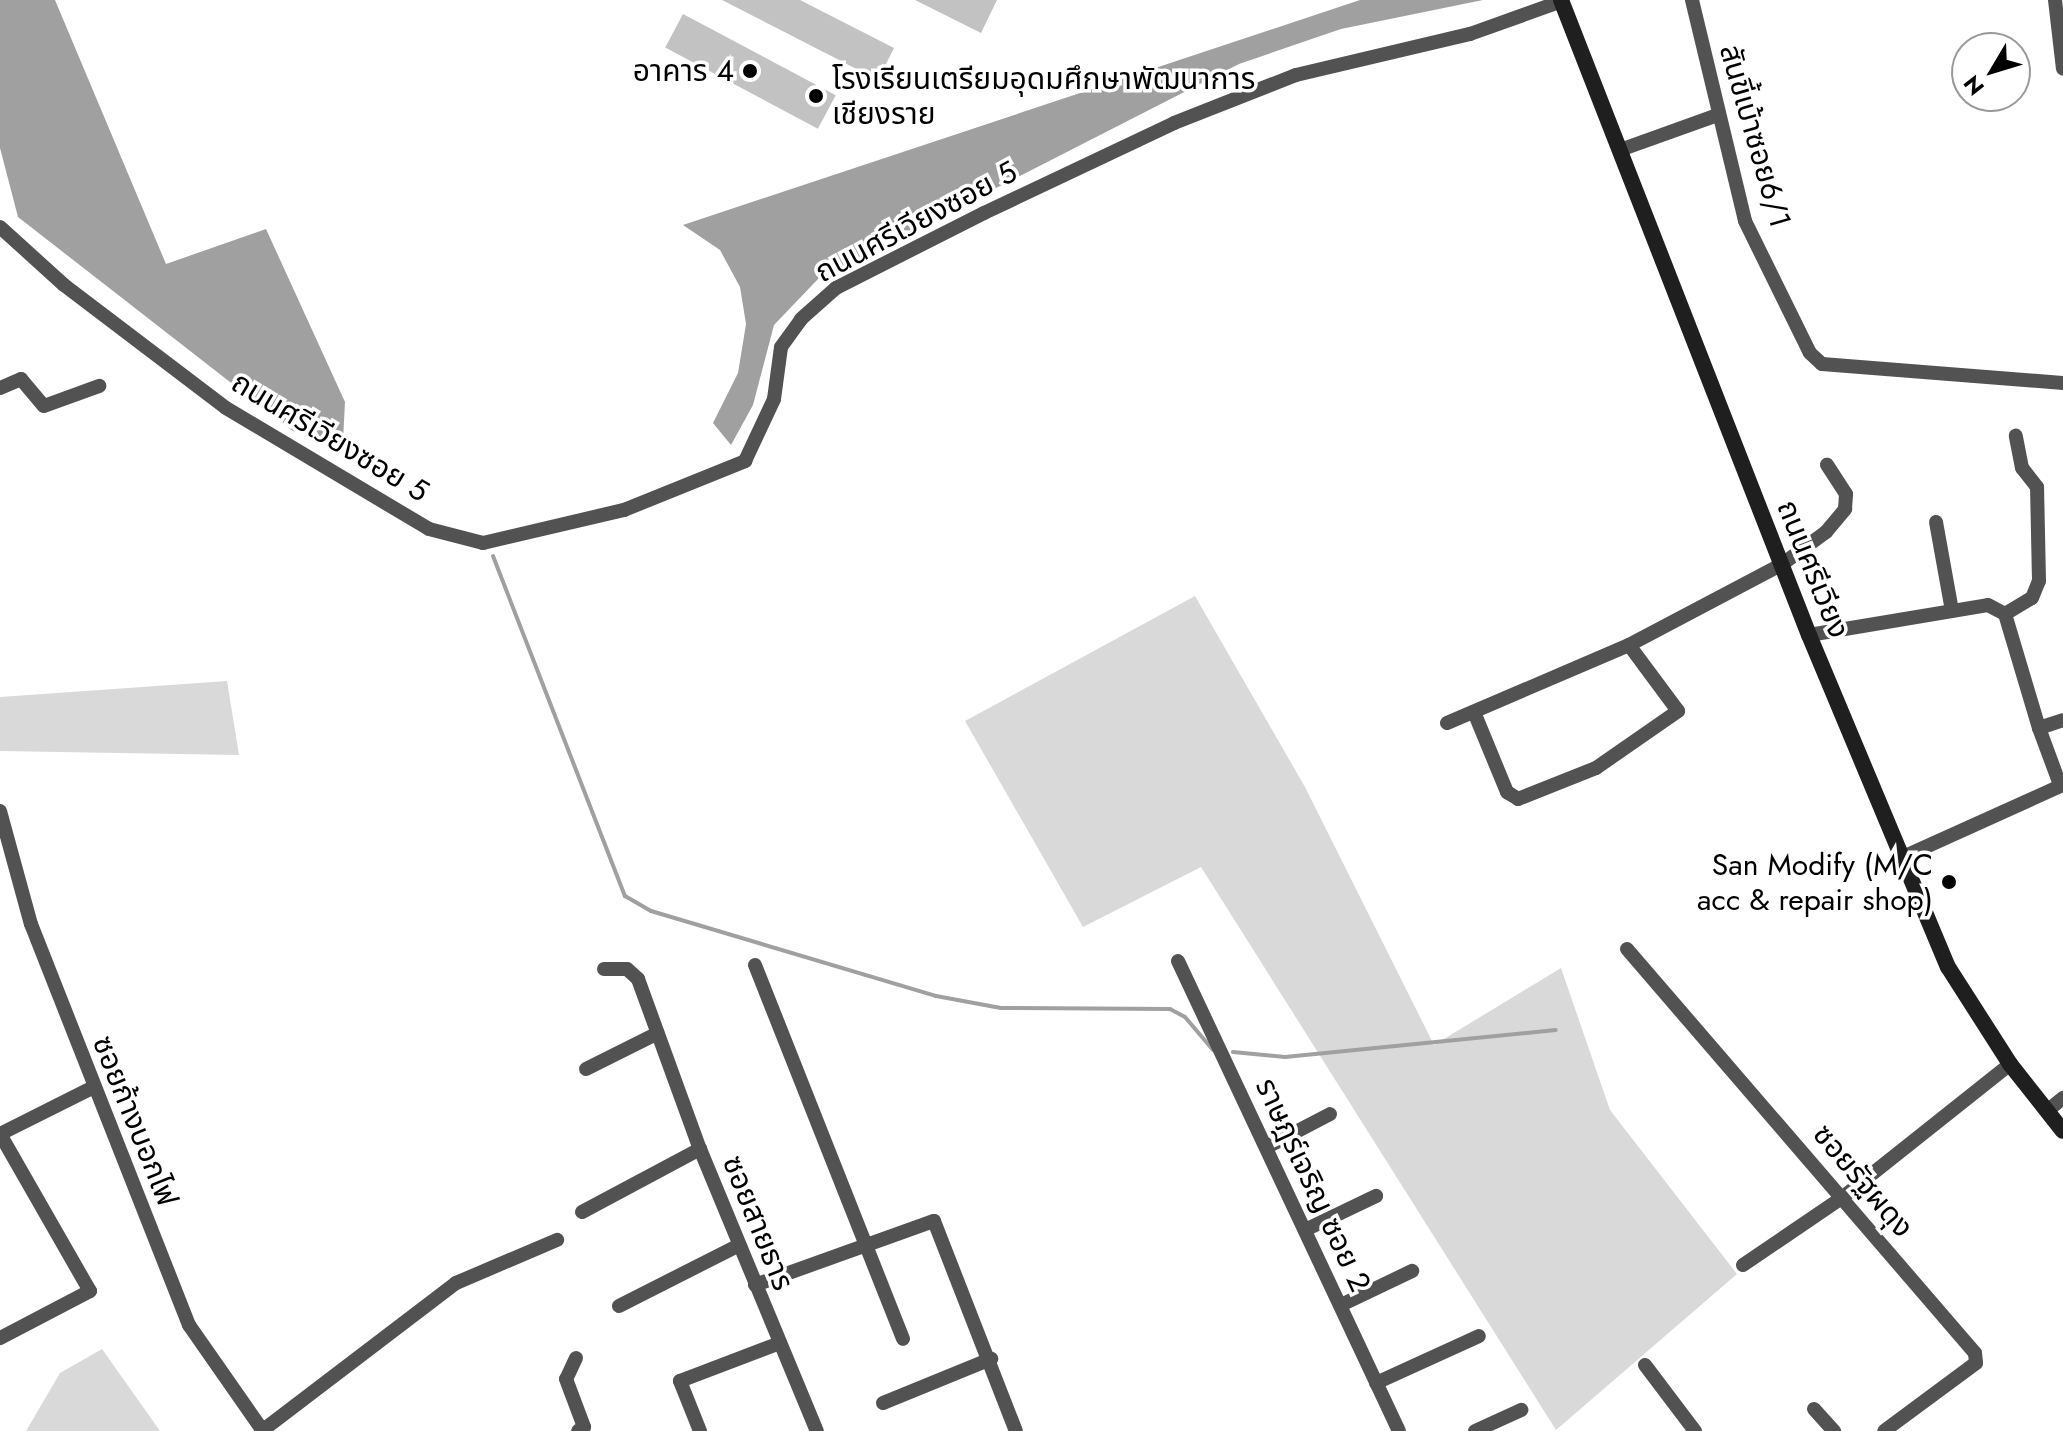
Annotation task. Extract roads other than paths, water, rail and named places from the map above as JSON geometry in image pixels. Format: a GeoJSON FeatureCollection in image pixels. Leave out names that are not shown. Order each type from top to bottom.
{"type":"FeatureCollection","features":[{"type":"Feature","properties":{"kind":"main road","name":"ถนนศรีเวียง"},"geometry":{"type":"LineString","coordinates":[[1562,0],[1781,565],[1948,967],[2010,1064],[2063,1131]]}},
{"type":"Feature","properties":{"kind":"street","name":"ถนนศรีเวียงซอย 5"},"geometry":{"type":"LineString","coordinates":[[0,227],[64,285],[226,408],[429,529],[483,543],[624,510],[745,461],[774,399],[781,347],[801,319],[836,288],[971,220],[1174,123],[1296,75],[1470,34],[1562,0]]}},
{"type":"Feature","properties":{"kind":"street","name":"สันขี้เบ้าซอย6/1"},"geometry":{"type":"LineString","coordinates":[[1692,0],[1745,221],[1810,353],[1822,364],[2063,383]]}},
{"type":"Feature","properties":{"kind":"street"},"geometry":{"type":"LineString","coordinates":[[2055,0],[2063,69]]}},
{"type":"Feature","properties":{"kind":"street"},"geometry":{"type":"LineString","coordinates":[[1620,150],[1718,115]]}},
{"type":"Feature","properties":{"kind":"street"},"geometry":{"type":"LineString","coordinates":[[0,388],[21,379],[44,406],[99,386]]}},
{"type":"Feature","properties":{"kind":"street"},"geometry":{"type":"LineString","coordinates":[[2005,614],[2032,598],[2039,581],[2037,487],[2022,468],[2016,436]]}},
{"type":"Feature","properties":{"kind":"street"},"geometry":{"type":"LineString","coordinates":[[1447,723],[1629,645],[1781,565],[1826,532],[1845,509],[1846,494],[1827,465]]}},
{"type":"Feature","properties":{"kind":"street"},"geometry":{"type":"LineString","coordinates":[[1936,522],[1952,611]]}},
{"type":"Feature","properties":{"kind":"street"},"geometry":{"type":"LineString","coordinates":[[1809,635],[1988,605],[2005,614],[2039,728],[2061,783],[1901,858]]}},
{"type":"Feature","properties":{"kind":"street"},"geometry":{"type":"LineString","coordinates":[[1474,712],[1507,792],[1518,799],[1596,768],[1678,711],[1629,645]]}},
{"type":"Feature","properties":{"kind":"street"},"geometry":{"type":"LineString","coordinates":[[2039,728],[2063,720]]}},
{"type":"Feature","properties":{"kind":"street","name":"ซอยก้างบอกไฟ"},"geometry":{"type":"LineString","coordinates":[[0,811],[31,924],[92,1088],[189,1325],[263,1431]]}},
{"type":"Feature","properties":{"kind":"street","name":"ซอยรัฐผดุง"},"geometry":{"type":"LineString","coordinates":[[1627,949],[1975,1353],[1976,1363],[1884,1431]]}},
{"type":"Feature","properties":{"kind":"street","name":"ราษฎร์เจริญ ซอย 2"},"geometry":{"type":"LineString","coordinates":[[1178,961],[1399,1431]]}},
{"type":"Feature","properties":{"kind":"street"},"geometry":{"type":"LineString","coordinates":[[755,965],[903,1339]]}},
{"type":"Feature","properties":{"kind":"street","name":"ซอยสายธาร"},"geometry":{"type":"LineString","coordinates":[[604,969],[627,969],[638,979],[700,1149],[817,1431]]}},
{"type":"Feature","properties":{"kind":"street"},"geometry":{"type":"LineString","coordinates":[[586,1069],[658,1033]]}},
{"type":"Feature","properties":{"kind":"street"},"geometry":{"type":"LineString","coordinates":[[1743,1265],[1843,1197],[2010,1064]]}},
{"type":"Feature","properties":{"kind":"street"},"geometry":{"type":"LineString","coordinates":[[0,1337],[90,1291],[0,1134],[92,1088]]}},
{"type":"Feature","properties":{"kind":"street"},"geometry":{"type":"LineString","coordinates":[[2047,1111],[2063,1098]]}},
{"type":"Feature","properties":{"kind":"street"},"geometry":{"type":"LineString","coordinates":[[1267,1147],[1330,1114]]}},
{"type":"Feature","properties":{"kind":"street"},"geometry":{"type":"LineString","coordinates":[[582,1212],[700,1149]]}},
{"type":"Feature","properties":{"kind":"street"},"geometry":{"type":"LineString","coordinates":[[1305,1230],[1376,1196]]}},
{"type":"Feature","properties":{"kind":"street"},"geometry":{"type":"LineString","coordinates":[[755,1285],[934,1221],[991,1359],[1016,1431]]}},
{"type":"Feature","properties":{"kind":"street"},"geometry":{"type":"LineString","coordinates":[[263,1431],[479,1269],[557,1240]]}},
{"type":"Feature","properties":{"kind":"street"},"geometry":{"type":"LineString","coordinates":[[619,1306],[739,1245]]}},
{"type":"Feature","properties":{"kind":"street"},"geometry":{"type":"LineString","coordinates":[[1341,1305],[1412,1271]]}},
{"type":"Feature","properties":{"kind":"street"},"geometry":{"type":"LineString","coordinates":[[1376,1383],[1479,1336]]}},
{"type":"Feature","properties":{"kind":"street"},"geometry":{"type":"LineString","coordinates":[[700,1431],[680,1381],[780,1343]]}},
{"type":"Feature","properties":{"kind":"street"},"geometry":{"type":"LineString","coordinates":[[576,1358],[566,1379],[584,1427],[578,1431]]}},
{"type":"Feature","properties":{"kind":"street"},"geometry":{"type":"LineString","coordinates":[[883,1403],[991,1359]]}},
{"type":"Feature","properties":{"kind":"street"},"geometry":{"type":"LineString","coordinates":[[1645,1365],[1695,1431]]}},
{"type":"Feature","properties":{"kind":"street"},"geometry":{"type":"LineString","coordinates":[[1814,1409],[1834,1431]]}},
{"type":"Feature","properties":{"kind":"street"},"geometry":{"type":"LineString","coordinates":[[1475,1431],[1521,1410]]}},
{"type":"Feature","properties":{"kind":"waterway"},"geometry":{"type":"LineString","coordinates":[[493,556],[625,896],[651,911],[936,996],[1001,1008],[1170,1009],[1185,1017],[1213,1050]]}},
{"type":"Feature","properties":{"kind":"waterway"},"geometry":{"type":"LineString","coordinates":[[1233,1052],[1285,1057],[1556,1030]]}},
{"type":"Feature","properties":{"kind":"place","name":"อาคาร 4"},"geometry":{"type":"Point","coordinates":[750,71]}},
{"type":"Feature","properties":{"kind":"place","name":"โรงเรียนเตรียมอุดมศึกษาพัฒนาการ เชียงราย"},"geometry":{"type":"Point","coordinates":[816,96]}},
{"type":"Feature","properties":{"kind":"place","name":"San Modify (M/C acc & repair shop)"},"geometry":{"type":"Point","coordinates":[1949,882]}}]}
